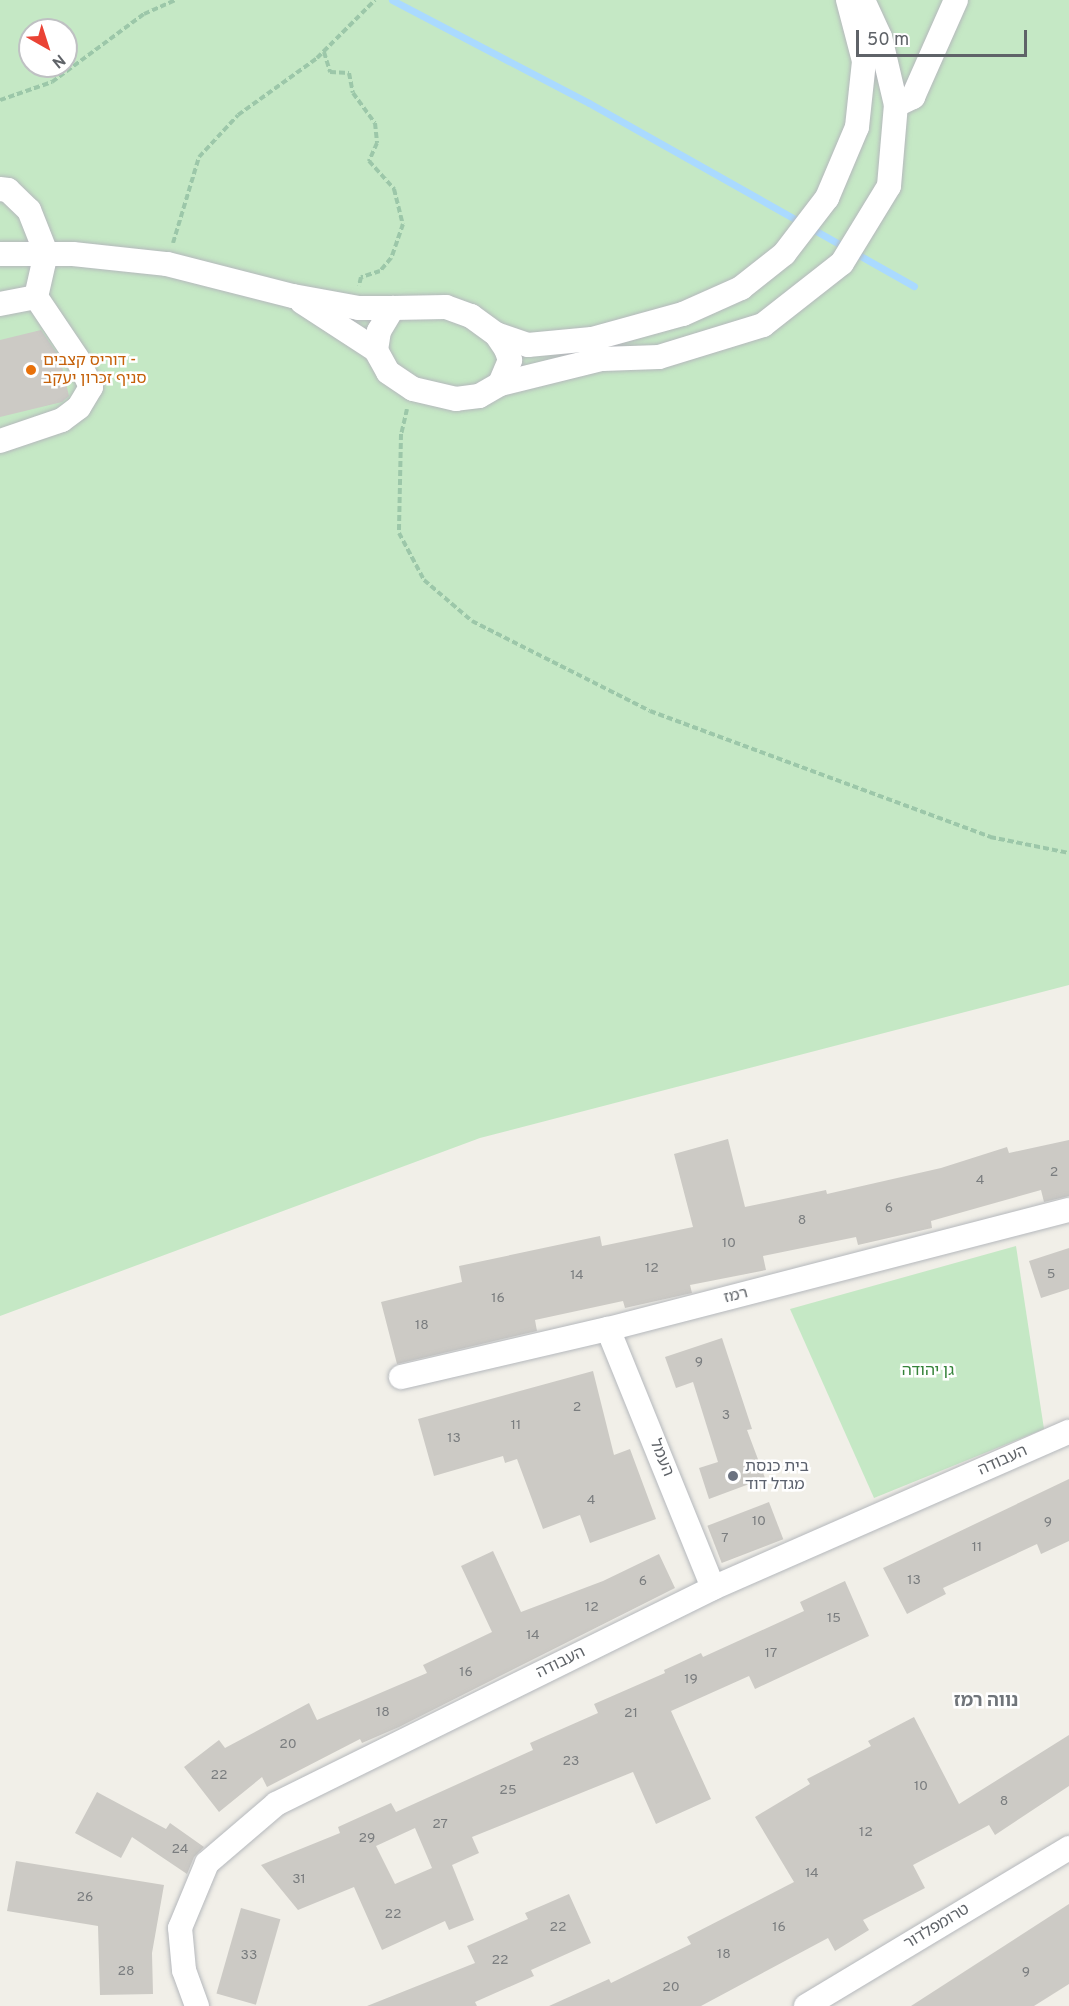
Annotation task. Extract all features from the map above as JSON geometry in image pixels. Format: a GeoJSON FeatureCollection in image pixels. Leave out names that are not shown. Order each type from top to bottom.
{"type":"FeatureCollection","features":[{"type":"Feature","properties":{"kind":"street"},"geometry":{"type":"LineString","coordinates":[[0,254],[46,253],[167,264],[293,296],[356,308],[446,308],[471,316],[496,334],[528,345],[592,339],[660,320],[741,288],[784,254],[827,198],[857,127],[864,62],[848,0]]}},
{"type":"Feature","properties":{"kind":"street"},"geometry":{"type":"LineString","coordinates":[[293,296],[376,350],[388,372],[413,389],[456,399],[479,396],[500,384],[602,359],[659,357],[763,325],[842,263],[853,249],[889,186],[896,105],[880,36],[863,0]]}},
{"type":"Feature","properties":{"kind":"street"},"geometry":{"type":"LineString","coordinates":[[896,105],[913,97],[956,0]]}},
{"type":"Feature","properties":{"kind":"street"},"geometry":{"type":"LineString","coordinates":[[0,189],[9,190],[29,210],[46,253],[36,297],[77,358],[91,387],[79,407],[62,420],[0,441]]}},
{"type":"Feature","properties":{"kind":"street"},"geometry":{"type":"LineString","coordinates":[[0,304],[36,297]]}},
{"type":"Feature","properties":{"kind":"street"},"geometry":{"type":"LineString","coordinates":[[376,350],[379,331],[393,308]]}},
{"type":"Feature","properties":{"kind":"street"},"geometry":{"type":"LineString","coordinates":[[496,334],[510,360],[500,384]]}},
{"type":"Feature","properties":{"kind":"street","name":"רמז"},"geometry":{"type":"LineString","coordinates":[[401,1377],[608,1329],[1069,1210]]}},
{"type":"Feature","properties":{"kind":"street","name":"העמל"},"geometry":{"type":"LineString","coordinates":[[608,1329],[713,1588]]}},
{"type":"Feature","properties":{"kind":"street","name":"העבודה"},"geometry":{"type":"LineString","coordinates":[[197,2006],[184,1970],[180,1928],[207,1863],[276,1804],[713,1588],[1069,1432]]}},
{"type":"Feature","properties":{"kind":"street","name":"טרומפלדור"},"geometry":{"type":"LineString","coordinates":[[806,2006],[1069,1848]]}},
{"type":"Feature","properties":{"kind":"path"},"geometry":{"type":"LineString","coordinates":[[0,100],[52,82],[144,14],[175,0]]}},
{"type":"Feature","properties":{"kind":"path"},"geometry":{"type":"LineString","coordinates":[[167,264],[199,158],[238,115],[324,51],[375,0]]}},
{"type":"Feature","properties":{"kind":"path"},"geometry":{"type":"LineString","coordinates":[[324,51],[330,72],[349,74],[353,93],[375,123],[376,143],[369,161],[394,189],[404,224],[391,258],[380,271],[361,276],[356,308]]}},
{"type":"Feature","properties":{"kind":"path"},"geometry":{"type":"LineString","coordinates":[[413,389],[400,434],[399,532],[424,580],[472,621],[651,711],[990,837],[1069,852]]}},
{"type":"Feature","properties":{"kind":"green space"},"geometry":{"type":"Polygon","coordinates":[[[0,0],[1069,0],[1069,985],[480,1138],[0,1316],[0,0]]]}},
{"type":"Feature","properties":{"kind":"green space","name":"גן יהודה"},"geometry":{"type":"Polygon","coordinates":[[[1016,1246],[1044,1429],[874,1498],[790,1309],[1016,1246]]]}},
{"type":"Feature","properties":{"kind":"building","name":"דוריס קצבים - סניף זכרון יעקב"},"geometry":{"type":"Polygon","coordinates":[[[41,330],[60,358],[69,396],[62,402],[0,417],[0,340],[41,330]]]}},
{"type":"Feature","properties":{"kind":"building"},"geometry":{"type":"Polygon","coordinates":[[[728,1139],[745,1207],[826,1190],[827,1194],[941,1168],[1007,1147],[1009,1153],[1069,1140],[1069,1196],[1044,1202],[1041,1190],[931,1221],[932,1228],[858,1245],[856,1237],[763,1256],[766,1270],[690,1285],[692,1293],[625,1308],[623,1301],[535,1320],[537,1331],[397,1364],[381,1302],[462,1282],[459,1266],[600,1236],[602,1246],[693,1227],[674,1154],[728,1139]]]}},
{"type":"Feature","properties":{"kind":"building"},"geometry":{"type":"Polygon","coordinates":[[[1069,1248],[1069,1289],[1041,1298],[1029,1261],[1069,1248]]]}},
{"type":"Feature","properties":{"kind":"building"},"geometry":{"type":"Polygon","coordinates":[[[722,1338],[752,1429],[747,1430],[765,1478],[709,1499],[699,1468],[718,1462],[693,1382],[676,1388],[665,1357],[722,1338]]]}},
{"type":"Feature","properties":{"kind":"building"},"geometry":{"type":"Polygon","coordinates":[[[593,1371],[614,1455],[630,1449],[656,1519],[590,1543],[580,1515],[543,1529],[517,1459],[505,1463],[503,1456],[434,1476],[418,1419],[593,1371]]]}},
{"type":"Feature","properties":{"kind":"building"},"geometry":{"type":"Polygon","coordinates":[[[1069,1479],[1069,1541],[1041,1554],[1037,1544],[943,1588],[946,1594],[907,1614],[883,1568],[1069,1479]]]}},
{"type":"Feature","properties":{"kind":"building"},"geometry":{"type":"Polygon","coordinates":[[[769,1502],[783,1539],[722,1563],[707,1526],[769,1502]]]}},
{"type":"Feature","properties":{"kind":"building"},"geometry":{"type":"Polygon","coordinates":[[[493,1551],[521,1612],[603,1581],[659,1554],[675,1588],[399,1727],[362,1743],[360,1739],[267,1787],[262,1777],[219,1812],[184,1767],[219,1740],[225,1748],[309,1703],[317,1720],[427,1673],[423,1665],[492,1632],[461,1566],[493,1551]]]}},
{"type":"Feature","properties":{"kind":"building"},"geometry":{"type":"Polygon","coordinates":[[[845,1581],[869,1636],[755,1689],[749,1676],[671,1711],[711,1799],[656,1824],[633,1772],[472,1837],[479,1853],[452,1865],[474,1920],[449,1930],[445,1921],[382,1950],[354,1887],[298,1910],[261,1865],[340,1833],[338,1827],[391,1803],[396,1812],[533,1750],[530,1743],[598,1713],[594,1704],[665,1673],[664,1670],[701,1653],[703,1657],[804,1611],[800,1602],[845,1581]],[[415,1828],[376,1846],[395,1884],[432,1868],[415,1828]]]}},
{"type":"Feature","properties":{"kind":"building"},"geometry":{"type":"Polygon","coordinates":[[[914,1717],[959,1804],[1069,1735],[1069,1786],[995,1835],[989,1825],[913,1865],[925,1888],[863,1920],[869,1930],[835,1951],[828,1938],[701,2006],[549,2006],[609,1979],[611,1983],[691,1944],[687,1937],[794,1882],[755,1817],[810,1784],[807,1779],[871,1746],[868,1741],[914,1717]]]}},
{"type":"Feature","properties":{"kind":"building"},"geometry":{"type":"Polygon","coordinates":[[[97,1792],[166,1829],[170,1823],[204,1847],[194,1857],[187,1874],[132,1837],[121,1858],[75,1833],[97,1792]]]}},
{"type":"Feature","properties":{"kind":"building"},"geometry":{"type":"Polygon","coordinates":[[[16,1861],[164,1885],[152,1953],[153,1994],[100,1995],[98,1926],[7,1911],[16,1861]]]}},
{"type":"Feature","properties":{"kind":"building"},"geometry":{"type":"Polygon","coordinates":[[[569,1894],[591,1943],[531,1970],[534,1976],[475,2002],[477,2006],[367,2006],[475,1963],[467,1946],[528,1919],[525,1913],[569,1894]]]}},
{"type":"Feature","properties":{"kind":"building"},"geometry":{"type":"Polygon","coordinates":[[[1069,1904],[1069,1984],[1034,2006],[911,2006],[1069,1904]]]}},
{"type":"Feature","properties":{"kind":"building"},"geometry":{"type":"Polygon","coordinates":[[[241,1908],[280,1919],[256,2005],[216,1994],[241,1908]]]}},
{"type":"Feature","properties":{"kind":"waterway"},"geometry":{"type":"LineString","coordinates":[[392,0],[589,103],[914,286]]}},
{"type":"Feature","properties":{"kind":"place","name":"דוריס קצבים - סניף זכרון יעקב"},"geometry":{"type":"Point","coordinates":[31,370]}},
{"type":"Feature","properties":{"kind":"place","name":"בית כנסת מגדל דוד"},"geometry":{"type":"Point","coordinates":[733,1476]}},
{"type":"Feature","properties":{"kind":"district","name":"נווה רמז"},"geometry":{"type":"Point","coordinates":[986,1702]}}]}
